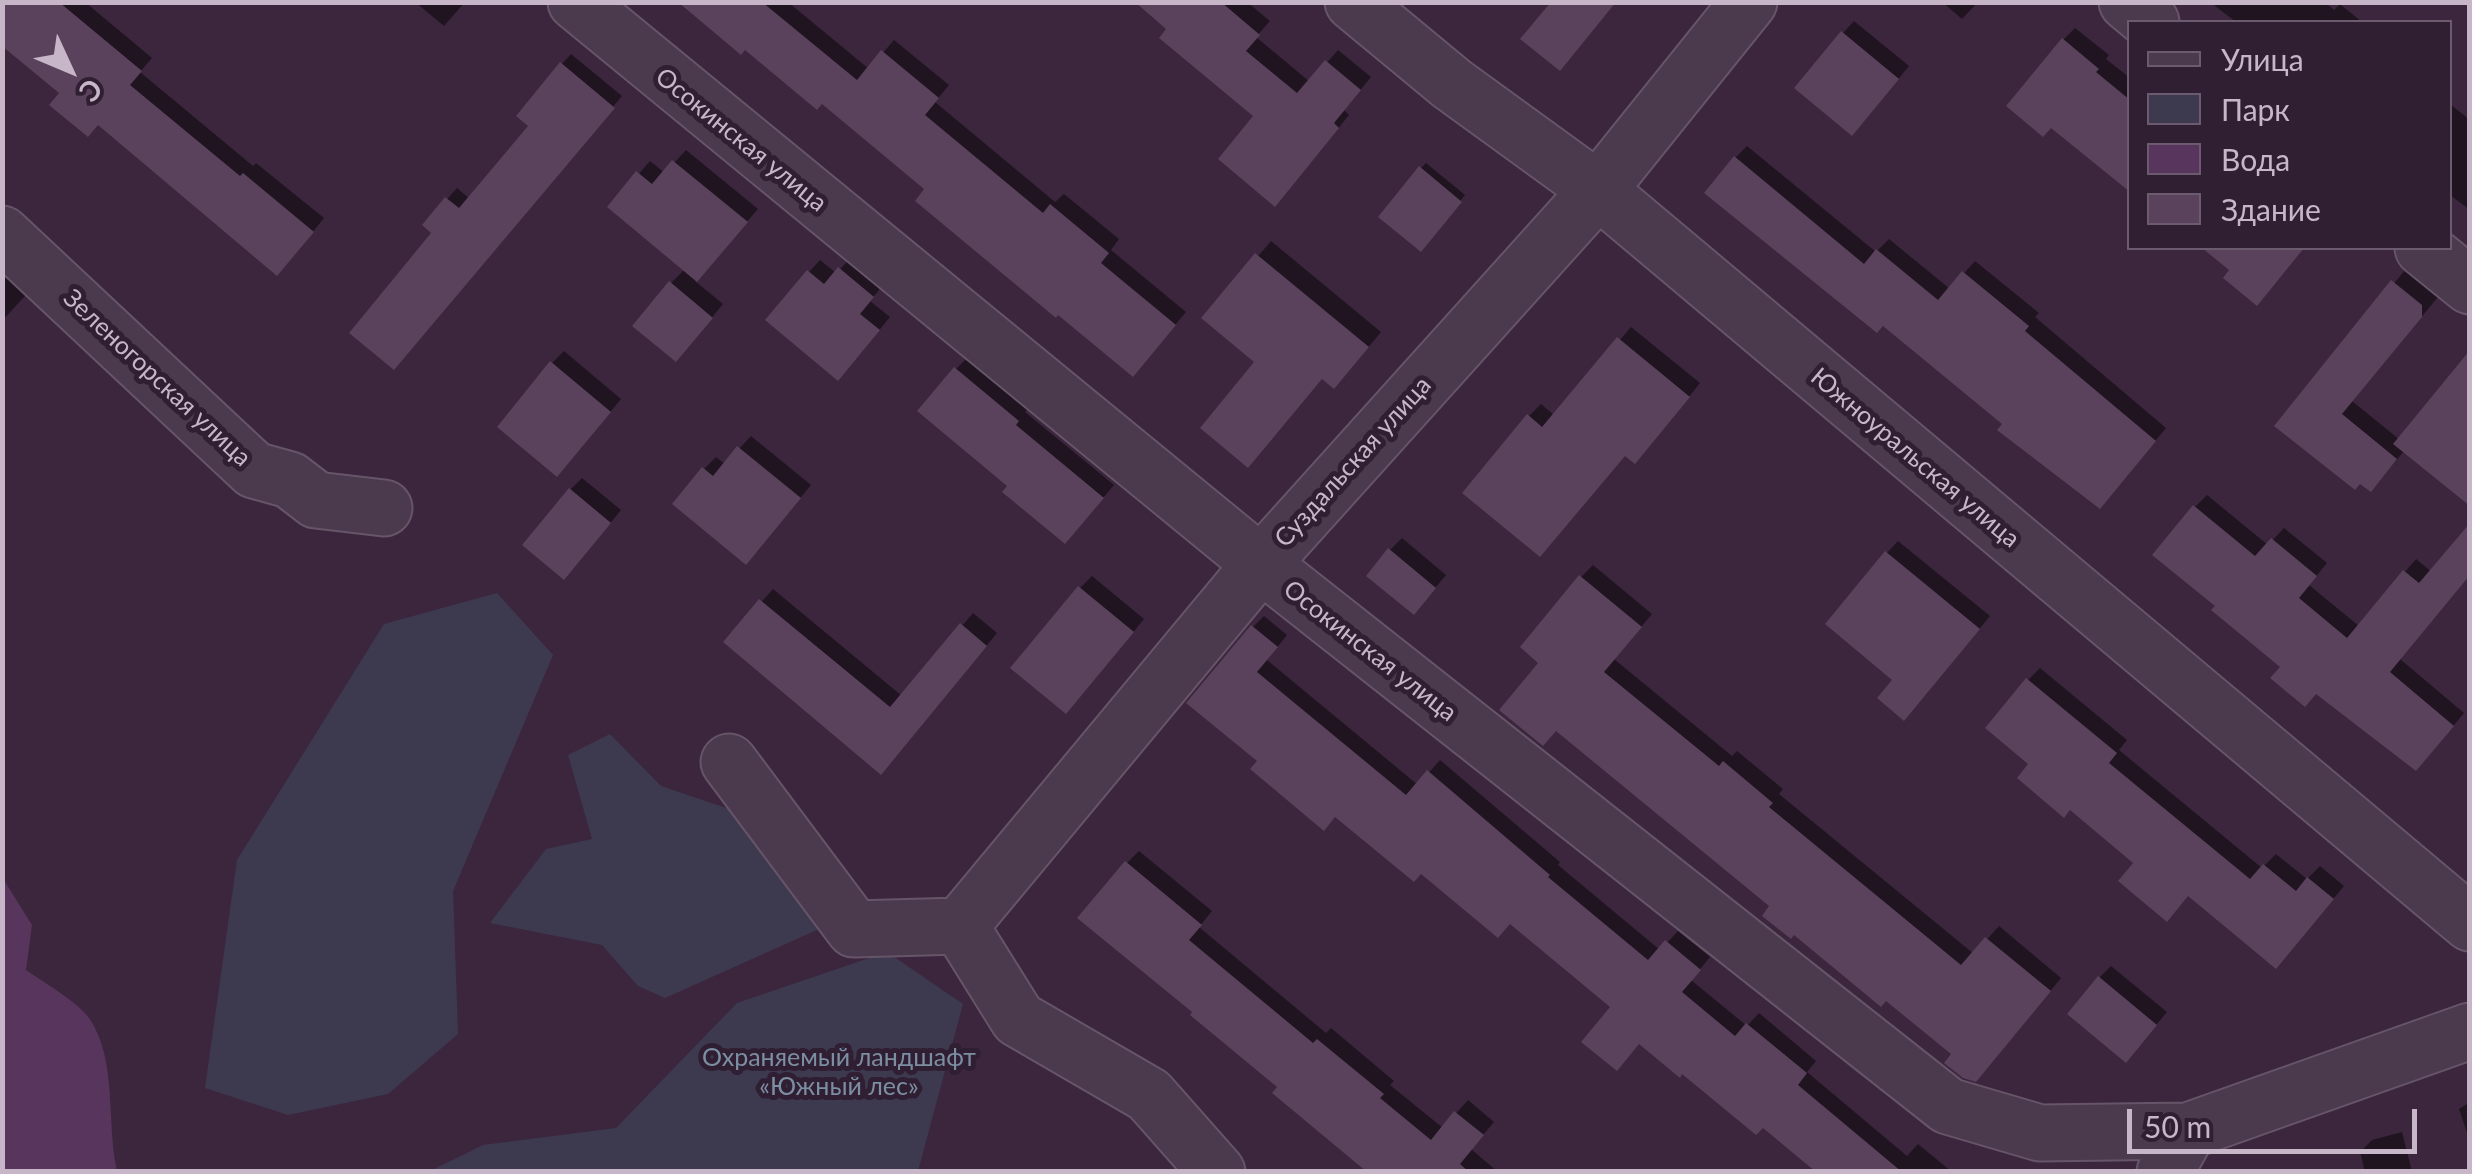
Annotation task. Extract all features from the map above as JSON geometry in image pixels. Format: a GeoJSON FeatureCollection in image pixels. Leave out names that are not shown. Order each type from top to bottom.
{"type":"FeatureCollection","features":[{"type":"Feature","properties":{"kind":"street","name":"Осокинская улица"},"geometry":{"type":"LineString","coordinates":[[576,2],[1261,564],[1948,1106],[2040,1133],[2176,1151],[2470,1031]]}},
{"type":"Feature","properties":{"kind":"street","name":"Южноуральская улица"},"geometry":{"type":"LineString","coordinates":[[1353,2],[1452,84],[1598,190],[2470,923]]}},
{"type":"Feature","properties":{"kind":"street","name":"Суздальская улица"},"geometry":{"type":"LineString","coordinates":[[960,926],[1261,564],[1598,190],[1750,2]]}},
{"type":"Feature","properties":{"kind":"street"},"geometry":{"type":"LineString","coordinates":[[2127,2],[2149,20]]}},
{"type":"Feature","properties":{"kind":"street","name":"Зеленогорская улица"},"geometry":{"type":"LineString","coordinates":[[2,234],[254,470],[290,480],[316,500],[384,508]]}},
{"type":"Feature","properties":{"kind":"street"},"geometry":{"type":"LineString","coordinates":[[2425,250],[2470,286]]}},
{"type":"Feature","properties":{"kind":"street"},"geometry":{"type":"LineString","coordinates":[[729,762],[854,929],[960,926],[1018,1019],[1149,1095],[1217,1172]]}},
{"type":"Feature","properties":{"kind":"green space"},"geometry":{"type":"Polygon","coordinates":[[[497,593],[553,655],[453,891],[458,1034],[388,1094],[288,1115],[205,1088],[237,860],[384,624],[497,593]]]}},
{"type":"Feature","properties":{"kind":"green space"},"geometry":{"type":"Polygon","coordinates":[[[610,734],[661,786],[735,811],[828,925],[665,998],[638,986],[602,945],[490,923],[546,849],[592,839],[568,755],[610,734]]]}},
{"type":"Feature","properties":{"kind":"green space","name":"Охраняемый ландшафт «Южный лес»"},"geometry":{"type":"Polygon","coordinates":[[[887,952],[963,1004],[918,1171],[428,1172],[483,1145],[616,1128],[737,1003],[887,952]]]}},
{"type":"Feature","properties":{"kind":"water"},"geometry":{"type":"Polygon","coordinates":[[[2,877],[32,925],[26,970],[77,1005],[98,1035],[108,1072],[117,1171],[3,1171],[2,877]]]}},
{"type":"Feature","properties":{"kind":"building"},"geometry":{"type":"Polygon","coordinates":[[[2,2],[59,2],[142,71],[130,85],[314,232],[277,276],[98,125],[88,137],[49,105],[59,93],[2,46],[2,2]]]}},
{"type":"Feature","properties":{"kind":"building"},"geometry":{"type":"Polygon","coordinates":[[[678,2],[762,2],[857,80],[881,50],[939,98],[925,115],[1043,213],[1050,204],[1109,253],[1101,263],[1176,325],[1133,377],[915,201],[924,189],[822,104],[817,110],[745,50],[741,55],[678,2]]]}},
{"type":"Feature","properties":{"kind":"building"},"geometry":{"type":"Polygon","coordinates":[[[1135,2],[1221,2],[1260,35],[1246,51],[1297,93],[1325,60],[1361,90],[1334,123],[1339,128],[1275,207],[1218,159],[1253,116],[1159,38],[1166,29],[1135,2]]]}},
{"type":"Feature","properties":{"kind":"building"},"geometry":{"type":"Polygon","coordinates":[[[1551,2],[1616,2],[1560,71],[1520,39],[1551,2]]]}},
{"type":"Feature","properties":{"kind":"building"},"geometry":{"type":"Polygon","coordinates":[[[1841,31],[1899,79],[1852,136],[1794,88],[1841,31]]]}},
{"type":"Feature","properties":{"kind":"building"},"geometry":{"type":"Polygon","coordinates":[[[2062,38],[2127,98],[2127,190],[2051,128],[2043,137],[2006,106],[2062,38]]]}},
{"type":"Feature","properties":{"kind":"building"},"geometry":{"type":"Polygon","coordinates":[[[560,62],[615,108],[394,370],[349,333],[431,233],[422,225],[445,197],[459,208],[528,126],[516,116],[560,62]]]}},
{"type":"Feature","properties":{"kind":"building"},"geometry":{"type":"Polygon","coordinates":[[[1734,156],[1864,264],[1876,249],[1938,300],[1962,271],[2029,326],[2025,331],[2156,441],[2100,509],[1997,430],[2002,424],[1883,326],[1877,333],[1704,193],[1734,156]]]}},
{"type":"Feature","properties":{"kind":"building"},"geometry":{"type":"Polygon","coordinates":[[[672,160],[748,222],[697,282],[607,207],[636,171],[652,184],[672,160]]]}},
{"type":"Feature","properties":{"kind":"building"},"geometry":{"type":"Polygon","coordinates":[[[1419,166],[1462,202],[1421,252],[1378,217],[1419,166]]]}},
{"type":"Feature","properties":{"kind":"building"},"geometry":{"type":"Polygon","coordinates":[[[2204,250],[2302,250],[2257,306],[2223,278],[2229,270],[2204,250]]]}},
{"type":"Feature","properties":{"kind":"building"},"geometry":{"type":"Polygon","coordinates":[[[1255,253],[1369,347],[1334,389],[1322,379],[1248,468],[1200,428],[1254,362],[1201,318],[1255,253]]]}},
{"type":"Feature","properties":{"kind":"building"},"geometry":{"type":"Polygon","coordinates":[[[838,267],[874,297],[860,314],[880,330],[838,381],[765,320],[807,270],[824,284],[838,267]]]}},
{"type":"Feature","properties":{"kind":"building"},"geometry":{"type":"Polygon","coordinates":[[[2391,280],[2422,305],[2422,317],[2342,414],[2397,459],[2371,492],[2360,484],[2355,490],[2274,426],[2391,280]]]}},
{"type":"Feature","properties":{"kind":"building"},"geometry":{"type":"Polygon","coordinates":[[[669,281],[713,318],[676,362],[632,326],[669,281]]]}},
{"type":"Feature","properties":{"kind":"building"},"geometry":{"type":"Polygon","coordinates":[[[1617,337],[1690,397],[1635,464],[1625,456],[1540,557],[1462,493],[1527,414],[1542,427],[1617,337]]]}},
{"type":"Feature","properties":{"kind":"building"},"geometry":{"type":"Polygon","coordinates":[[[2470,350],[2470,506],[2393,444],[2470,350]]]}},
{"type":"Feature","properties":{"kind":"building"},"geometry":{"type":"Polygon","coordinates":[[[550,361],[611,412],[557,477],[497,427],[550,361]]]}},
{"type":"Feature","properties":{"kind":"building"},"geometry":{"type":"Polygon","coordinates":[[[954,367],[1104,498],[1065,544],[1002,492],[1007,486],[917,411],[954,367]]]}},
{"type":"Feature","properties":{"kind":"building"},"geometry":{"type":"Polygon","coordinates":[[[737,446],[801,498],[746,565],[672,504],[702,467],[713,476],[737,446]]]}},
{"type":"Feature","properties":{"kind":"building"},"geometry":{"type":"Polygon","coordinates":[[[569,488],[611,523],[564,580],[522,545],[569,488]]]}},
{"type":"Feature","properties":{"kind":"building"},"geometry":{"type":"Polygon","coordinates":[[[2193,505],[2255,556],[2271,538],[2317,576],[2299,598],[2347,638],[2403,570],[2419,583],[2470,523],[2470,575],[2390,672],[2454,726],[2416,771],[2316,694],[2305,707],[2270,678],[2280,667],[2211,610],[2215,606],[2152,555],[2193,505]]]}},
{"type":"Feature","properties":{"kind":"building"},"geometry":{"type":"Polygon","coordinates":[[[1388,548],[1436,588],[1414,615],[1366,576],[1388,548]]]}},
{"type":"Feature","properties":{"kind":"building"},"geometry":{"type":"Polygon","coordinates":[[[1885,551],[1980,629],[1904,721],[1877,698],[1892,680],[1825,624],[1885,551]]]}},
{"type":"Feature","properties":{"kind":"building"},"geometry":{"type":"Polygon","coordinates":[[[1579,575],[1642,627],[1604,672],[1719,766],[1723,761],[1773,803],[1769,807],[1961,965],[1985,937],[2051,991],[1976,1082],[1963,1078],[1944,1063],[1951,1054],[1886,1001],[1881,1007],[1794,935],[1791,939],[1762,916],[1769,906],[1556,731],[1543,746],[1499,710],[1538,663],[1520,647],[1579,575]]]}},
{"type":"Feature","properties":{"kind":"building"},"geometry":{"type":"Polygon","coordinates":[[[1078,586],[1134,632],[1066,714],[1010,668],[1078,586]]]}},
{"type":"Feature","properties":{"kind":"building"},"geometry":{"type":"Polygon","coordinates":[[[759,599],[890,707],[960,623],[987,646],[881,775],[723,642],[759,599]]]}},
{"type":"Feature","properties":{"kind":"building"},"geometry":{"type":"Polygon","coordinates":[[[1251,625],[1278,647],[1257,672],[1406,795],[1427,770],[1648,960],[1665,940],[1701,970],[1682,992],[1735,1036],[1746,1023],[1807,1073],[1798,1085],[1902,1172],[1816,1172],[1763,1128],[1756,1135],[1639,1044],[1617,1071],[1581,1042],[1610,1007],[1510,924],[1498,938],[1421,874],[1414,882],[1335,817],[1324,831],[1250,769],[1257,761],[1186,703],[1251,625]]]}},
{"type":"Feature","properties":{"kind":"building"},"geometry":{"type":"Polygon","coordinates":[[[2026,678],[2117,753],[2109,763],[2250,879],[2263,864],[2296,891],[2307,877],[2334,899],[2276,969],[2188,896],[2167,922],[2118,881],[2133,863],[2070,810],[2064,818],[2017,778],[2028,764],[1985,728],[2026,678]]]}},
{"type":"Feature","properties":{"kind":"building"},"geometry":{"type":"Polygon","coordinates":[[[1125,861],[1202,925],[1189,940],[1313,1043],[1317,1039],[1384,1094],[1380,1098],[1431,1140],[1454,1111],[1484,1135],[1460,1164],[1469,1172],[1367,1172],[1272,1093],[1277,1087],[1190,1015],[1192,1012],[1077,918],[1125,861]]]}},
{"type":"Feature","properties":{"kind":"building"},"geometry":{"type":"Polygon","coordinates":[[[2098,976],[2157,1025],[2126,1063],[2067,1014],[2098,976]]]}}]}
